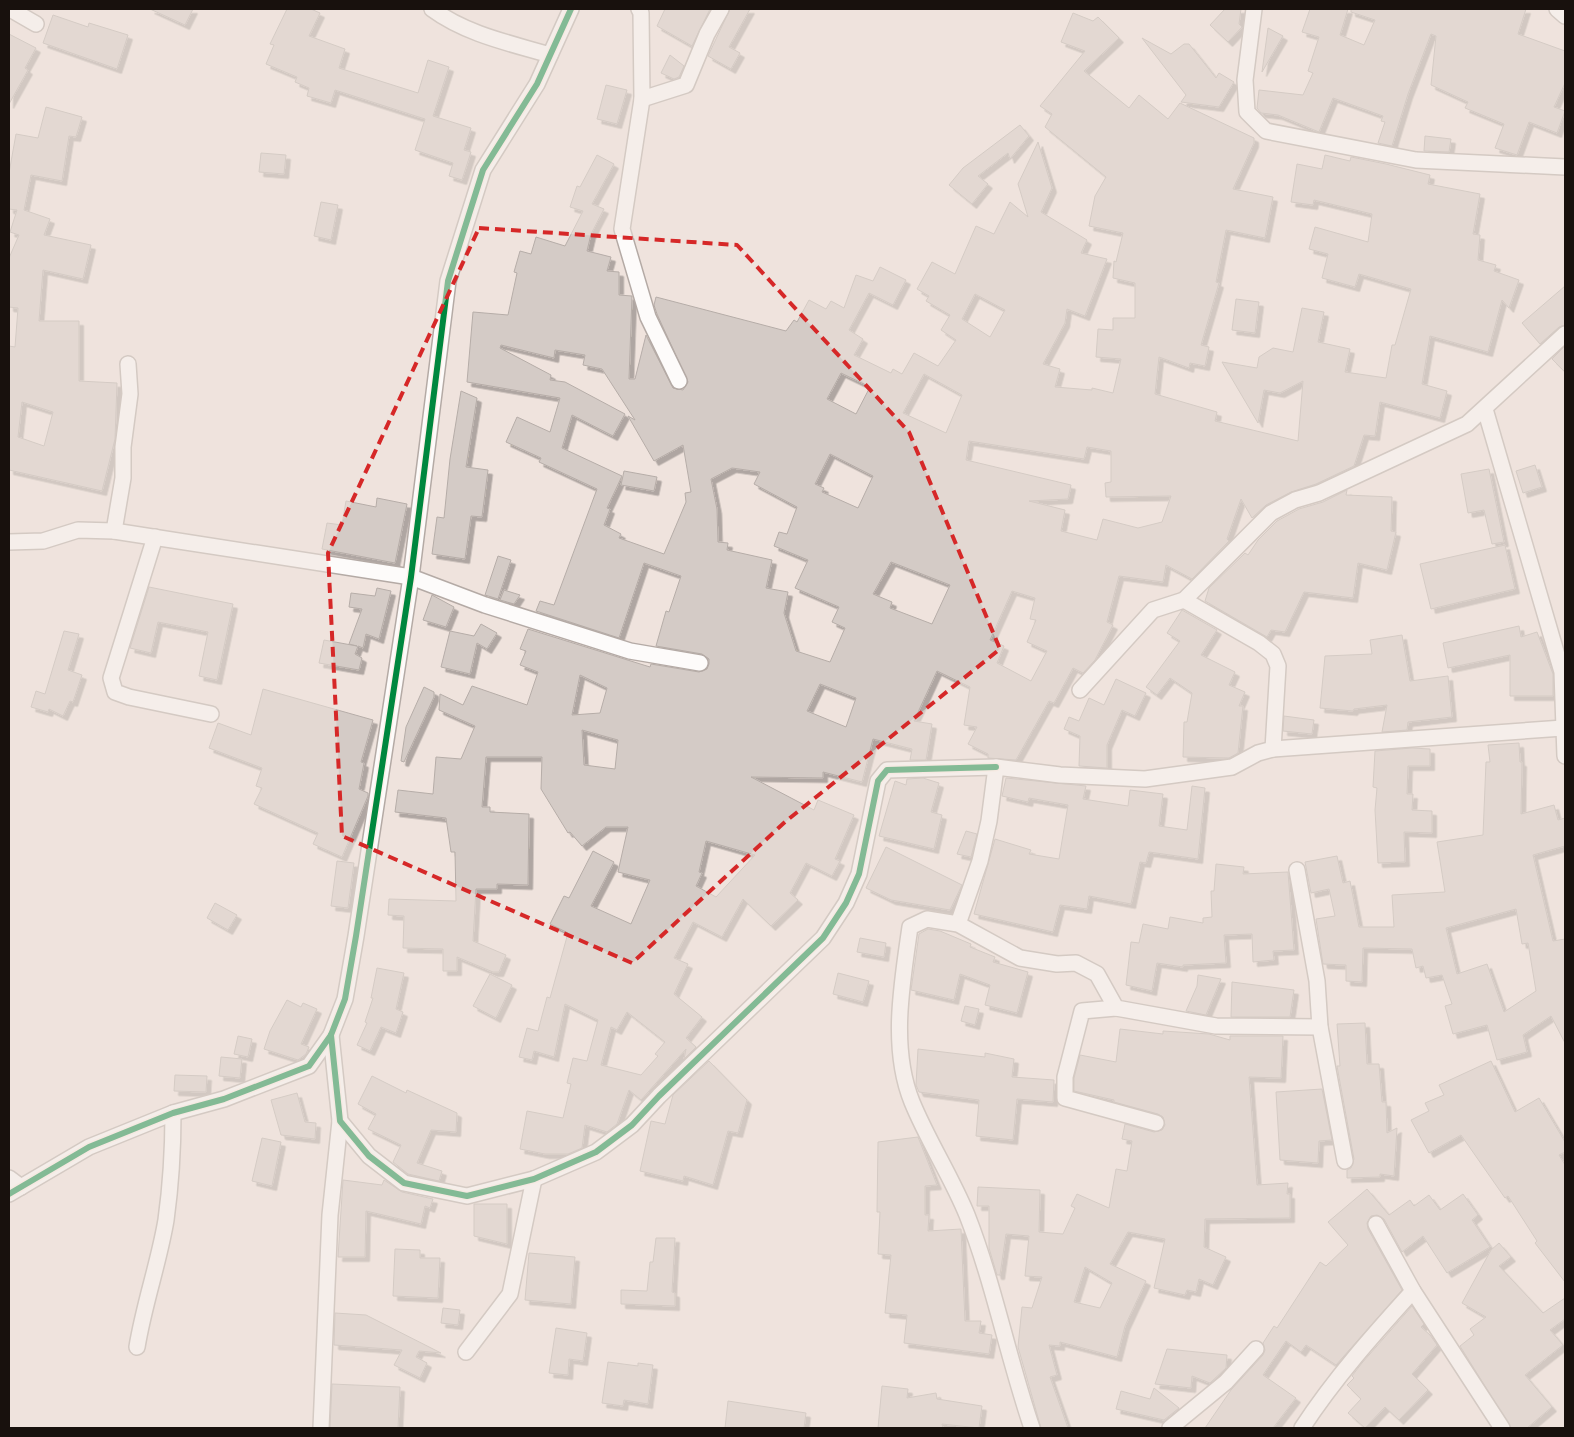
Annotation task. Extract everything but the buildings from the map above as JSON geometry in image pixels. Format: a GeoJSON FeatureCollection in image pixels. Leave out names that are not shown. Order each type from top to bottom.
{"type":"FeatureCollection","features":[{"type":"Feature","properties":{"kind":"street"},"geometry":{"type":"LineString","coordinates":[[10,9],[36,24]]}},
{"type":"Feature","properties":{"kind":"street"},"geometry":{"type":"LineString","coordinates":[[432,9],[450,22],[486,36],[550,55]]}},
{"type":"Feature","properties":{"kind":"street"},"geometry":{"type":"LineString","coordinates":[[13,1186],[89,1147],[173,1113],[224,1099],[309,1066],[331,1035],[345,999],[356,936],[411,577],[448,281],[483,170],[537,84],[571,9]]}},
{"type":"Feature","properties":{"kind":"street"},"geometry":{"type":"LineString","coordinates":[[639,9],[641,13],[642,99],[622,229],[648,317],[679,382]]}},
{"type":"Feature","properties":{"kind":"street"},"geometry":{"type":"LineString","coordinates":[[642,99],[686,85],[707,34],[721,9]]}},
{"type":"Feature","properties":{"kind":"street"},"geometry":{"type":"LineString","coordinates":[[1254,9],[1244,80],[1247,112],[1266,131],[1416,160],[1563,167],[1565,152]]}},
{"type":"Feature","properties":{"kind":"street"},"geometry":{"type":"LineString","coordinates":[[1557,9],[1565,16]]}},
{"type":"Feature","properties":{"kind":"street"},"geometry":{"type":"LineString","coordinates":[[1080,690],[1153,610],[1184,600],[1271,513],[1295,500],[1319,493],[1467,424],[1565,334]]}},
{"type":"Feature","properties":{"kind":"street"},"geometry":{"type":"LineString","coordinates":[[114,531],[123,478],[123,447],[130,394],[128,364]]}},
{"type":"Feature","properties":{"kind":"street"},"geometry":{"type":"LineString","coordinates":[[1485,409],[1562,672],[1562,728],[1565,756]]}},
{"type":"Feature","properties":{"kind":"street"},"geometry":{"type":"LineString","coordinates":[[9,542],[43,542],[78,530],[114,531],[411,577],[485,606],[630,651],[700,663]]}},
{"type":"Feature","properties":{"kind":"street"},"geometry":{"type":"LineString","coordinates":[[155,537],[111,678],[115,692],[129,698],[211,714]]}},
{"type":"Feature","properties":{"kind":"street"},"geometry":{"type":"LineString","coordinates":[[1184,600],[1259,643],[1273,654],[1278,666],[1273,749]]}},
{"type":"Feature","properties":{"kind":"street"},"geometry":{"type":"LineString","coordinates":[[340,1121],[369,1156],[404,1183],[467,1196],[534,1179],[596,1152],[632,1125],[659,1096],[823,938],[846,902],[859,874],[878,781],[887,770],[996,767],[1060,775],[1145,779],[1232,767],[1258,753],[1273,749],[1562,728]]}},
{"type":"Feature","properties":{"kind":"street"},"geometry":{"type":"LineString","coordinates":[[958,924],[982,853],[989,821],[996,767]]}},
{"type":"Feature","properties":{"kind":"street"},"geometry":{"type":"LineString","coordinates":[[1297,870],[1317,981],[1320,1027],[1345,1161]]}},
{"type":"Feature","properties":{"kind":"street"},"geometry":{"type":"LineString","coordinates":[[1032,1428],[1016,1382],[989,1281],[966,1214],[912,1101],[899,1049],[910,927],[927,919],[958,924],[1020,958],[1057,964],[1076,963],[1097,974],[1116,1008]]}},
{"type":"Feature","properties":{"kind":"street"},"geometry":{"type":"LineString","coordinates":[[1156,1122],[1065,1098],[1065,1077],[1082,1011],[1116,1008],[1216,1026],[1320,1027]]}},
{"type":"Feature","properties":{"kind":"street"},"geometry":{"type":"LineString","coordinates":[[322,1428],[330,1215],[340,1121],[331,1035]]}},
{"type":"Feature","properties":{"kind":"street"},"geometry":{"type":"LineString","coordinates":[[137,1347],[143,1312],[166,1221],[173,1155],[173,1113]]}},
{"type":"Feature","properties":{"kind":"street"},"geometry":{"type":"LineString","coordinates":[[466,1352],[510,1294],[534,1179]]}},
{"type":"Feature","properties":{"kind":"street"},"geometry":{"type":"LineString","coordinates":[[1376,1224],[1414,1291],[1502,1428]]}},
{"type":"Feature","properties":{"kind":"street"},"geometry":{"type":"LineString","coordinates":[[1302,1428],[1371,1338],[1414,1291]]}},
{"type":"Feature","properties":{"kind":"street"},"geometry":{"type":"LineString","coordinates":[[1170,1428],[1226,1382],[1256,1349]]}},
{"type":"Feature","properties":{"kind":"highlighted area"},"geometry":{"type":"Polygon","coordinates":[[[479,228],[737,245],[909,432],[1000,649],[785,822],[632,963],[342,836],[328,553],[479,228]]]}},
{"type":"Feature","properties":{"kind":"cycle path"},"geometry":{"type":"LineString","coordinates":[[9,1194],[89,1147],[173,1113],[224,1099],[309,1066],[331,1035],[345,999],[356,936],[411,577],[448,281],[483,170],[537,84],[571,9]]}},
{"type":"Feature","properties":{"kind":"cycle path"},"geometry":{"type":"LineString","coordinates":[[331,1035],[340,1121],[369,1156],[404,1183],[467,1196],[534,1179],[596,1152],[632,1125],[659,1096],[823,938],[846,903],[859,874],[878,781],[887,770],[996,767]]}}]}
